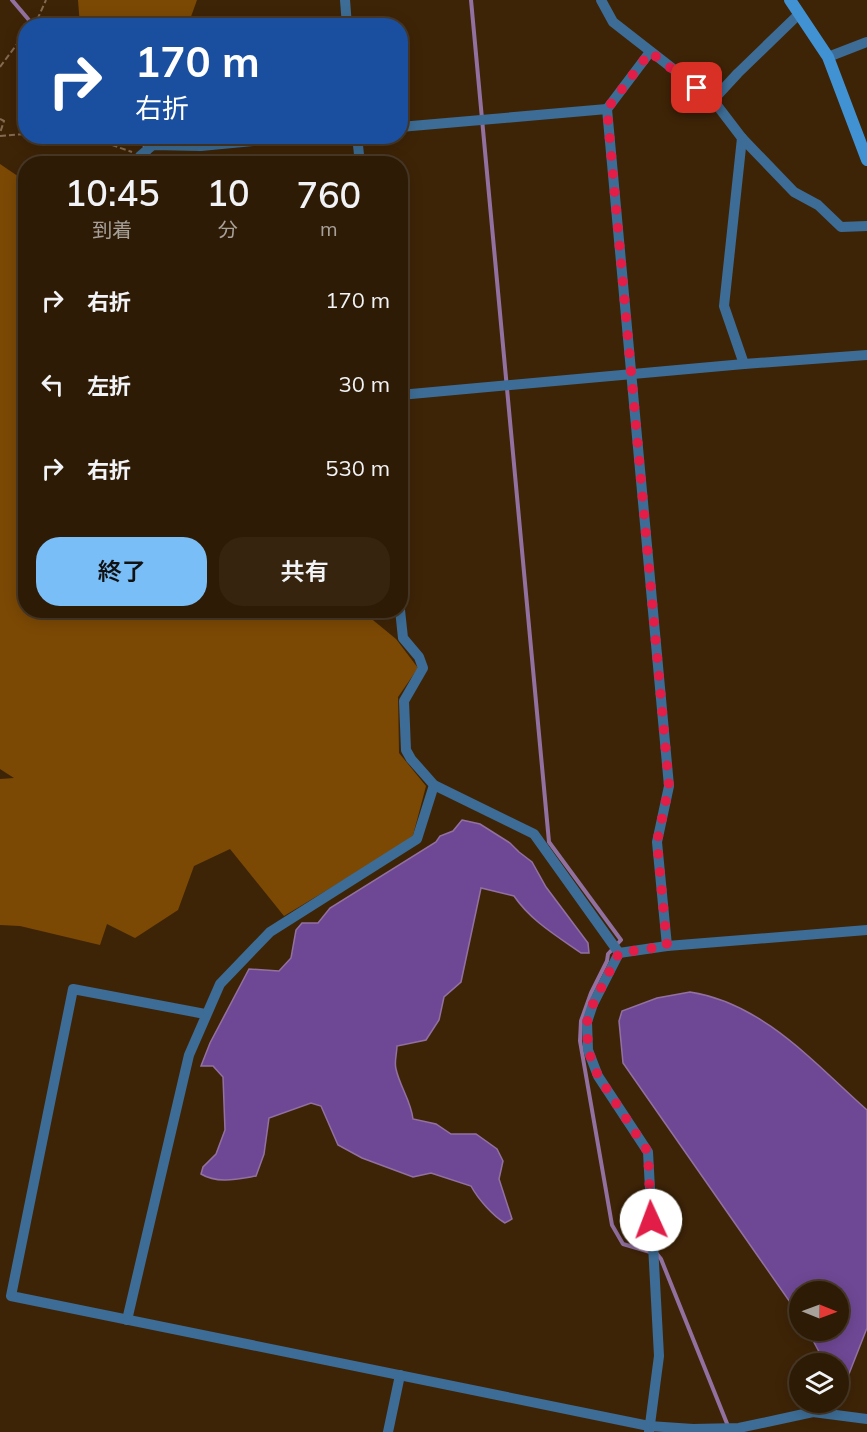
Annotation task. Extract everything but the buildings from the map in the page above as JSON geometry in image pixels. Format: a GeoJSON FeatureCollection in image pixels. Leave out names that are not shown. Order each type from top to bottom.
{"type":"FeatureCollection","features":[{"type":"Feature","properties":{"kind":"street"},"geometry":{"type":"LineString","coordinates":[[345,0],[346,18]]}},
{"type":"Feature","properties":{"kind":"street"},"geometry":{"type":"LineString","coordinates":[[601,0],[613,22],[713,100],[742,138],[794,192],[818,205],[841,227],[867,226]]}},
{"type":"Feature","properties":{"kind":"street"},"geometry":{"type":"LineString","coordinates":[[790,0],[828,57],[867,160]]}},
{"type":"Feature","properties":{"kind":"street"},"geometry":{"type":"LineString","coordinates":[[713,100],[799,14]]}},
{"type":"Feature","properties":{"kind":"street"},"geometry":{"type":"LineString","coordinates":[[828,57],[867,42]]}},
{"type":"Feature","properties":{"kind":"street"},"geometry":{"type":"LineString","coordinates":[[650,52],[607,109],[669,786],[657,842],[667,946]]}},
{"type":"Feature","properties":{"kind":"street"},"geometry":{"type":"LineString","coordinates":[[408,126],[607,109]]}},
{"type":"Feature","properties":{"kind":"street"},"geometry":{"type":"LineString","coordinates":[[742,138],[724,306],[744,364]]}},
{"type":"Feature","properties":{"kind":"street"},"geometry":{"type":"LineString","coordinates":[[145,156],[153,145],[221,144]]}},
{"type":"Feature","properties":{"kind":"street"},"geometry":{"type":"LineString","coordinates":[[408,394],[867,355]]}},
{"type":"Feature","properties":{"kind":"street"},"geometry":{"type":"LineString","coordinates":[[401,618],[403,638],[419,657],[423,668],[404,701],[405,750],[434,785],[534,834],[619,953]]}},
{"type":"Feature","properties":{"kind":"street"},"geometry":{"type":"LineString","coordinates":[[127,1320],[189,1055],[220,984],[270,932],[417,839],[434,785]]}},
{"type":"Feature","properties":{"kind":"street"},"geometry":{"type":"LineString","coordinates":[[619,953],[667,946],[867,930]]}},
{"type":"Feature","properties":{"kind":"street"},"geometry":{"type":"LineString","coordinates":[[619,953],[593,1004],[587,1022],[588,1050],[598,1076],[648,1152],[659,1356],[649,1429]]}},
{"type":"Feature","properties":{"kind":"street"},"geometry":{"type":"LineString","coordinates":[[205,1014],[73,989],[11,1296],[400,1375],[649,1429],[739,1428],[813,1412],[867,1419]]}},
{"type":"Feature","properties":{"kind":"street"},"geometry":{"type":"LineString","coordinates":[[388,1432],[400,1375]]}},
{"type":"Feature","properties":{"kind":"path"},"geometry":{"type":"LineString","coordinates":[[38,18],[46,0]]}},
{"type":"Feature","properties":{"kind":"path"},"geometry":{"type":"LineString","coordinates":[[0,68],[18,43]]}},
{"type":"Feature","properties":{"kind":"path"},"geometry":{"type":"LineString","coordinates":[[0,119],[3,121],[0,135],[18,134]]}},
{"type":"Feature","properties":{"kind":"path"},"geometry":{"type":"LineString","coordinates":[[111,144],[130,150],[137,156]]}},
{"type":"Feature","properties":{"kind":"shaded area"},"geometry":{"type":"Polygon","coordinates":[[[78,0],[197,0],[191,18],[79,18],[78,0]]]}},
{"type":"Feature","properties":{"kind":"shaded area"},"geometry":{"type":"Polygon","coordinates":[[[0,164],[18,176],[18,618],[370,618],[396,639],[418,668],[398,697],[399,753],[426,786],[412,839],[284,916],[230,849],[194,866],[178,910],[135,938],[107,924],[100,945],[20,926],[0,925],[0,779],[14,778],[0,769],[0,164]]]}},
{"type":"Feature","properties":{"kind":"shaded area"},"geometry":{"type":"Polygon","coordinates":[[[462,820],[480,824],[510,843],[532,862],[546,887],[588,943],[589,953],[581,953],[536,921],[514,896],[481,888],[461,982],[444,997],[439,1020],[426,1040],[397,1046],[396,1069],[413,1119],[436,1124],[451,1134],[476,1134],[497,1149],[503,1161],[499,1179],[512,1219],[505,1223],[496,1216],[471,1186],[431,1173],[413,1177],[362,1158],[338,1145],[321,1106],[311,1103],[269,1118],[264,1154],[256,1176],[221,1180],[201,1174],[203,1167],[216,1154],[225,1130],[223,1077],[213,1066],[201,1066],[210,1043],[249,969],[279,971],[291,958],[296,930],[302,923],[318,923],[330,908],[436,842],[440,836],[453,831],[462,820]]]}},
{"type":"Feature","properties":{"kind":"shaded area"},"geometry":{"type":"Polygon","coordinates":[[[690,992],[716,998],[741,1009],[786,1038],[867,1110],[867,1328],[849,1374],[849,1353],[820,1353],[813,1341],[849,1341],[849,1281],[789,1281],[789,1301],[623,1063],[619,1021],[622,1011],[657,998],[690,992]]]}},
{"type":"Feature","properties":{"kind":"waterway"},"geometry":{"type":"LineString","coordinates":[[12,0],[27,18]]}},
{"type":"Feature","properties":{"kind":"waterway"},"geometry":{"type":"LineString","coordinates":[[471,0],[549,842],[621,940],[608,954],[607,961],[591,993],[581,1021],[580,1041],[612,1225],[623,1244],[657,1254],[661,1259],[728,1426]]}},
{"type":"Feature","properties":{"kind":"waterway"},"geometry":{"type":"LineString","coordinates":[[144,144],[149,156]]}},
{"type":"Feature","properties":{"kind":"route"},"geometry":{"type":"LineString","coordinates":[[651,1220],[648,1152],[598,1076],[588,1050],[587,1022],[593,1004],[619,953],[667,946],[657,842],[669,786],[607,109],[650,52],[697,88]]}}]}
